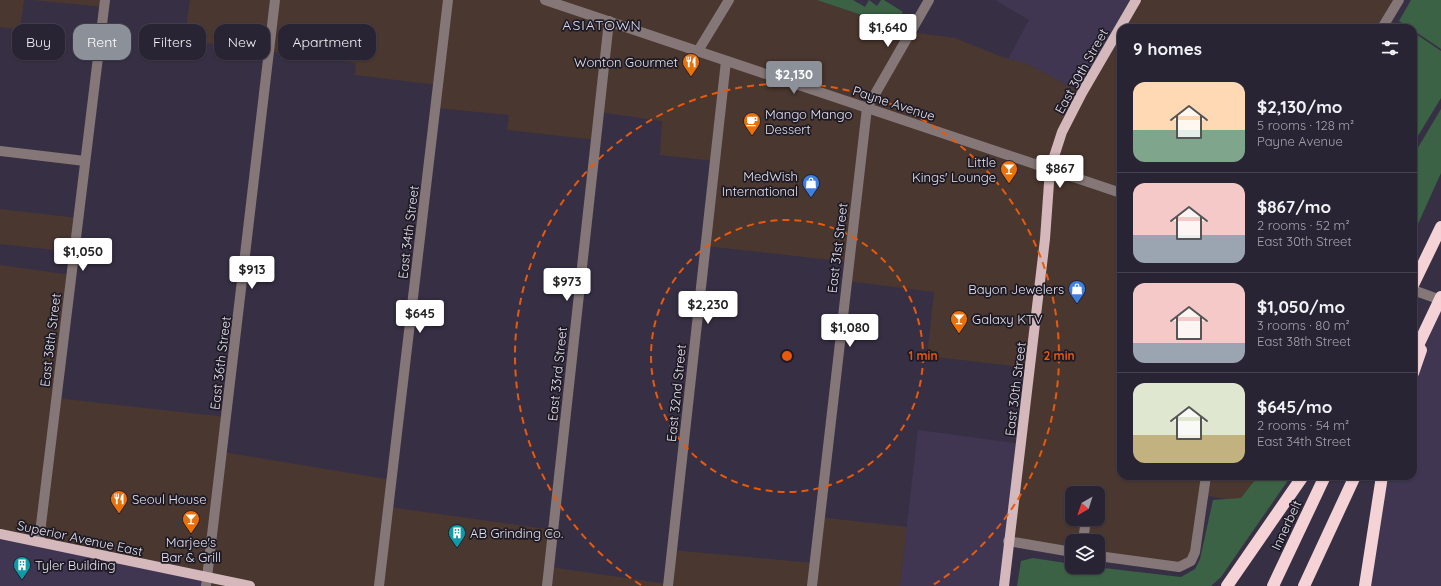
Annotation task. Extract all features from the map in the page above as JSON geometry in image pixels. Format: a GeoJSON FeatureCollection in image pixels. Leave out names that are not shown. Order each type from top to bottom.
{"type":"FeatureCollection","features":[{"type":"Feature","properties":{"kind":"highway"},"geometry":{"type":"LineString","coordinates":[[1417,277],[1441,226]]}},
{"type":"Feature","properties":{"kind":"highway"},"geometry":{"type":"LineString","coordinates":[[1417,348],[1441,299]]}},
{"type":"Feature","properties":{"kind":"highway"},"geometry":{"type":"LineString","coordinates":[[1417,361],[1430,321]]}},
{"type":"Feature","properties":{"kind":"highway"},"geometry":{"type":"LineString","coordinates":[[1227,585],[1300,480]]}},
{"type":"Feature","properties":{"kind":"highway","name":"Innerbelt"},"geometry":{"type":"LineString","coordinates":[[1273,586],[1323,480]]}},
{"type":"Feature","properties":{"kind":"highway"},"geometry":{"type":"LineString","coordinates":[[1304,586],[1353,480]]}},
{"type":"Feature","properties":{"kind":"highway"},"geometry":{"type":"LineString","coordinates":[[1365,586],[1381,480]]}},
{"type":"Feature","properties":{"kind":"main road","name":"East 30th Street"},"geometry":{"type":"LineString","coordinates":[[1122,24],[1136,0]]}},
{"type":"Feature","properties":{"kind":"main road","name":"East 30th Street"},"geometry":{"type":"LineString","coordinates":[[1004,586],[1008,541],[1024,423],[1045,239],[1050,169],[1062,132],[1082,93],[1117,33]]}},
{"type":"Feature","properties":{"kind":"main road","name":"Superior Avenue East"},"geometry":{"type":"LineString","coordinates":[[0,534],[39,541],[207,582],[250,586]]}},
{"type":"Feature","properties":{"kind":"street","name":"East 38th Street"},"geometry":{"type":"LineString","coordinates":[[39,541],[104,0]]}},
{"type":"Feature","properties":{"kind":"street","name":"East 36th Street"},"geometry":{"type":"LineString","coordinates":[[207,582],[275,0]]}},
{"type":"Feature","properties":{"kind":"street","name":"East 34th Street"},"geometry":{"type":"LineString","coordinates":[[379,586],[448,0]]}},
{"type":"Feature","properties":{"kind":"street","name":"Payne Avenue"},"geometry":{"type":"LineString","coordinates":[[545,0],[1117,191]]}},
{"type":"Feature","properties":{"kind":"street"},"geometry":{"type":"LineString","coordinates":[[698,51],[729,0]]}},
{"type":"Feature","properties":{"kind":"street","name":"East 31st Street"},"geometry":{"type":"LineString","coordinates":[[812,586],[867,108],[930,0]]}},
{"type":"Feature","properties":{"kind":"street"},"geometry":{"type":"LineString","coordinates":[[1384,24],[1399,0]]}},
{"type":"Feature","properties":{"kind":"street","name":"East 33rd Street"},"geometry":{"type":"LineString","coordinates":[[546,586],[609,21]]}},
{"type":"Feature","properties":{"kind":"street","name":"East 32nd Street"},"geometry":{"type":"LineString","coordinates":[[668,586],[726,60]]}},
{"type":"Feature","properties":{"kind":"street"},"geometry":{"type":"LineString","coordinates":[[0,151],[85,161]]}},
{"type":"Feature","properties":{"kind":"street"},"geometry":{"type":"LineString","coordinates":[[1417,291],[1441,299]]}},
{"type":"Feature","properties":{"kind":"street"},"geometry":{"type":"LineString","coordinates":[[1105,557],[1179,567],[1190,561],[1196,552],[1205,480]]}},
{"type":"Feature","properties":{"kind":"street"},"geometry":{"type":"LineString","coordinates":[[1008,541],[1065,551]]}},
{"type":"Feature","properties":{"kind":"shaded area"},"geometry":{"type":"Polygon","coordinates":[[[0,0],[24,0],[21,24],[12,24],[12,29],[0,27],[0,0]]]}},
{"type":"Feature","properties":{"kind":"shaded area"},"geometry":{"type":"Polygon","coordinates":[[[33,0],[105,0],[104,7],[33,0]]]}},
{"type":"Feature","properties":{"kind":"shaded area"},"geometry":{"type":"Polygon","coordinates":[[[190,0],[817,0],[911,32],[955,38],[1002,57],[1026,63],[1082,93],[1117,33],[1117,480],[1264,480],[1250,503],[1203,495],[1195,552],[1179,567],[1105,557],[1105,534],[1065,534],[1065,551],[1008,541],[1030,368],[927,356],[934,292],[847,281],[849,262],[706,246],[715,161],[660,155],[662,121],[599,112],[596,140],[507,130],[509,115],[436,108],[438,85],[355,75],[356,63],[334,60],[376,60],[376,24],[278,24],[278,53],[270,52],[270,24],[214,24],[214,44],[206,43],[206,24],[186,24],[190,0]]]}},
{"type":"Feature","properties":{"kind":"shaded area"},"geometry":{"type":"Polygon","coordinates":[[[995,0],[1136,0],[1122,24],[1117,24],[1117,33],[1082,93],[1026,63],[1008,59],[1029,20],[995,0]]]}},
{"type":"Feature","properties":{"kind":"shaded area"},"geometry":{"type":"Polygon","coordinates":[[[1136,0],[1399,0],[1387,19],[1395,24],[1122,24],[1136,0]]]}},
{"type":"Feature","properties":{"kind":"shaded area"},"geometry":{"type":"Polygon","coordinates":[[[0,209],[78,218],[74,252],[0,244],[0,209]]]}},
{"type":"Feature","properties":{"kind":"shaded area"},"geometry":{"type":"Polygon","coordinates":[[[0,265],[71,275],[56,398],[226,417],[222,452],[392,480],[389,507],[553,530],[549,567],[668,584],[672,550],[813,563],[819,517],[907,527],[900,586],[206,586],[0,534],[0,265]]]}},
{"type":"Feature","properties":{"kind":"shaded area"},"geometry":{"type":"Polygon","coordinates":[[[1441,300],[1441,586],[1365,586],[1381,480],[1417,480],[1417,363],[1441,300]]]}},
{"type":"Feature","properties":{"kind":"shaded area"},"geometry":{"type":"Polygon","coordinates":[[[918,430],[1021,444],[1004,586],[900,586],[918,430]]]}},
{"type":"Feature","properties":{"kind":"shaded area"},"geometry":{"type":"Polygon","coordinates":[[[0,534],[207,578],[206,586],[0,586],[0,534]]]}},
{"type":"Feature","properties":{"kind":"green space"},"geometry":{"type":"Polygon","coordinates":[[[817,0],[853,0],[865,7],[869,0],[877,6],[881,0],[884,0],[903,12],[894,26],[817,0]]]}},
{"type":"Feature","properties":{"kind":"green space"},"geometry":{"type":"Polygon","coordinates":[[[1411,0],[1441,0],[1441,49],[1417,33],[1417,24],[1404,24],[1399,21],[1411,0]]]}},
{"type":"Feature","properties":{"kind":"green space"},"geometry":{"type":"Polygon","coordinates":[[[1417,35],[1441,51],[1441,98],[1417,137],[1417,35]]]}},
{"type":"Feature","properties":{"kind":"green space"},"geometry":{"type":"Polygon","coordinates":[[[1441,109],[1441,173],[1417,226],[1417,149],[1441,109]]]}},
{"type":"Feature","properties":{"kind":"green space"},"geometry":{"type":"Polygon","coordinates":[[[1255,480],[1288,480],[1221,577],[1211,586],[1017,586],[1021,561],[1033,558],[1065,563],[1065,574],[1105,574],[1105,568],[1181,577],[1195,569],[1200,559],[1213,500],[1241,498],[1255,480]]]}},
{"type":"Feature","properties":{"kind":"place","name":"Wonton Gourmet"},"geometry":{"type":"Point","coordinates":[691,77]}},
{"type":"Feature","properties":{"kind":"place","name":"Mango Mango Dessert"},"geometry":{"type":"Point","coordinates":[752,136]}},
{"type":"Feature","properties":{"kind":"place","name":"Little Kings' Lounge"},"geometry":{"type":"Point","coordinates":[1009,184]}},
{"type":"Feature","properties":{"kind":"place","name":"MedWish International"},"geometry":{"type":"Point","coordinates":[811,198]}},
{"type":"Feature","properties":{"kind":"place","name":"Bayon Jewelers"},"geometry":{"type":"Point","coordinates":[1077,304]}},
{"type":"Feature","properties":{"kind":"place","name":"Galaxy KTV"},"geometry":{"type":"Point","coordinates":[959,334]}},
{"type":"Feature","properties":{"kind":"place","name":"Seoul House"},"geometry":{"type":"Point","coordinates":[119,514]}},
{"type":"Feature","properties":{"kind":"place","name":"Marjee's Bar & Grill"},"geometry":{"type":"Point","coordinates":[191,534]}},
{"type":"Feature","properties":{"kind":"place","name":"AB Grinding Co."},"geometry":{"type":"Point","coordinates":[457,548]}},
{"type":"Feature","properties":{"kind":"place","name":"Tyler Building"},"geometry":{"type":"Point","coordinates":[22,580]}},
{"type":"Feature","properties":{"kind":"district","name":"ASIATOWN"},"geometry":{"type":"Point","coordinates":[602,25]}}]}
